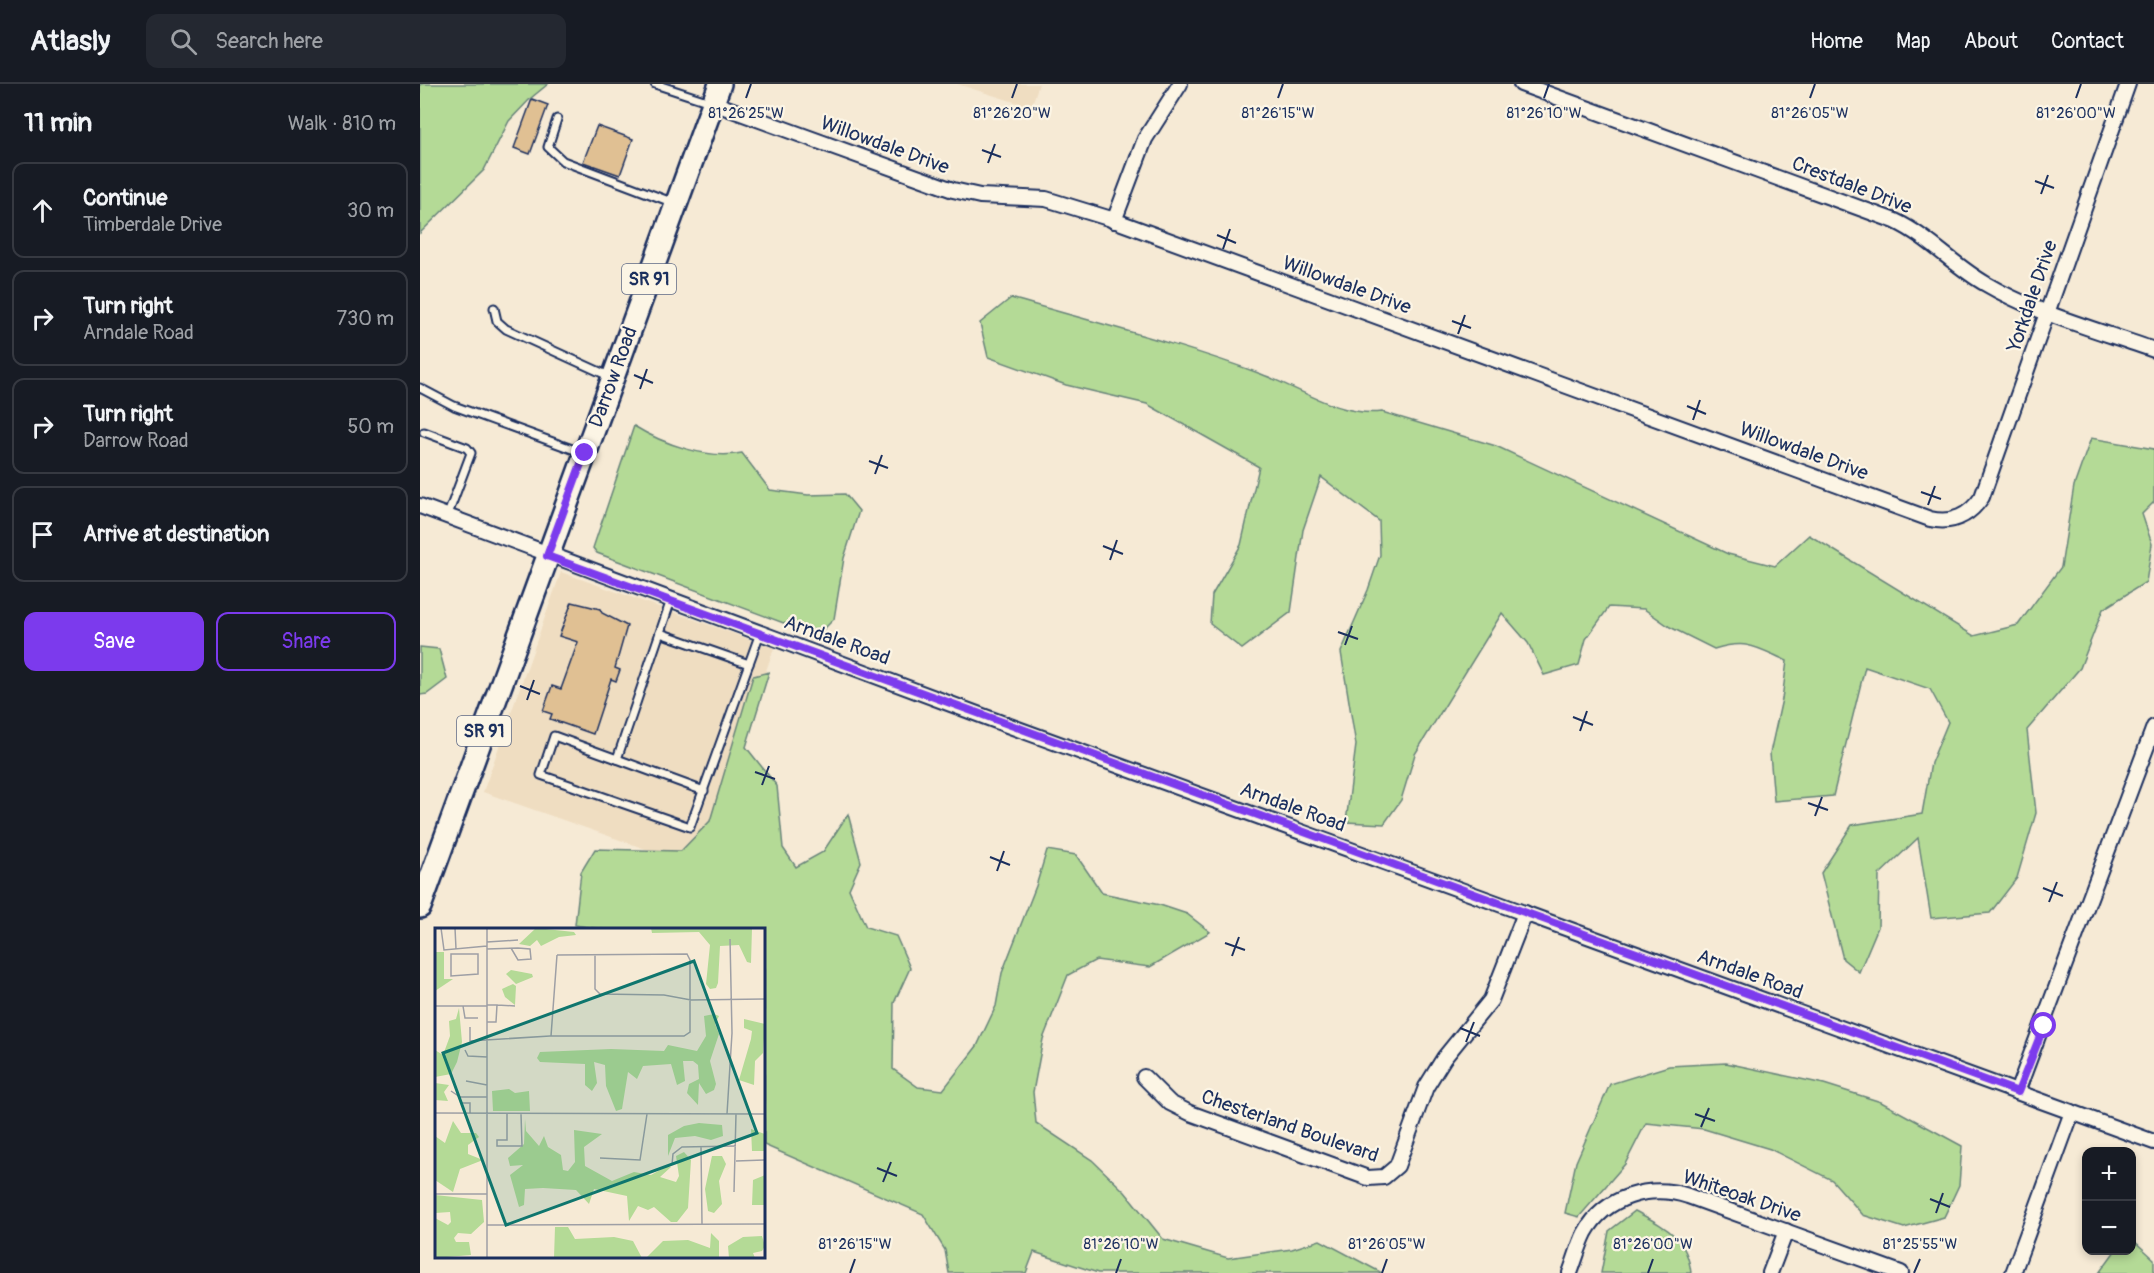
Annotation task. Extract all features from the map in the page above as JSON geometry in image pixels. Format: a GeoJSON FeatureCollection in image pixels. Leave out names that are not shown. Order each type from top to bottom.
{"type":"FeatureCollection","features":[{"type":"Feature","properties":{"kind":"main road","name":"Darrow Road"},"geometry":{"type":"LineString","coordinates":[[420,907],[716,94]]}},
{"type":"Feature","properties":{"kind":"street"},"geometry":{"type":"LineString","coordinates":[[1114,221],[1145,139],[1180,84]]}},
{"type":"Feature","properties":{"kind":"street","name":"Crestdale Drive"},"geometry":{"type":"LineString","coordinates":[[1521,84],[1895,220],[1924,237],[1984,284],[2048,312],[2154,350]]}},
{"type":"Feature","properties":{"kind":"street","name":"Yorkdale Drive"},"geometry":{"type":"LineString","coordinates":[[1964,516],[1983,497],[2128,84]]}},
{"type":"Feature","properties":{"kind":"street","name":"Willowdale Drive"},"geometry":{"type":"LineString","coordinates":[[716,94],[953,190],[980,196],[1046,200],[1114,221],[1929,519],[1945,521],[1964,516]]}},
{"type":"Feature","properties":{"kind":"street","name":"Arndale Road"},"geometry":{"type":"LineString","coordinates":[[420,506],[547,556],[2154,1142]]}},
{"type":"Feature","properties":{"kind":"street"},"geometry":{"type":"LineString","coordinates":[[2018,1092],[2154,727]]}},
{"type":"Feature","properties":{"kind":"street","name":"Chesterland Boulevard"},"geometry":{"type":"LineString","coordinates":[[1144,1077],[1170,1103],[1190,1113],[1368,1178],[1384,1178],[1396,1166],[1431,1076],[1491,1000],[1525,913]]}},
{"type":"Feature","properties":{"kind":"street"},"geometry":{"type":"LineString","coordinates":[[2013,1273],[2072,1112]]}},
{"type":"Feature","properties":{"kind":"street","name":"Whiteoak Drive"},"geometry":{"type":"LineString","coordinates":[[1570,1273],[1585,1233],[1593,1221],[1618,1201],[1641,1193],[1676,1192],[1901,1273]]}},
{"type":"Feature","properties":{"kind":"street"},"geometry":{"type":"LineString","coordinates":[[1770,1273],[1786,1231]]}},
{"type":"Feature","properties":{"kind":"lane"},"geometry":{"type":"LineString","coordinates":[[655,84],[716,94]]}},
{"type":"Feature","properties":{"kind":"lane"},"geometry":{"type":"LineString","coordinates":[[557,118],[548,147],[563,160],[676,204]]}},
{"type":"Feature","properties":{"kind":"lane"},"geometry":{"type":"LineString","coordinates":[[494,308],[497,321],[506,329],[613,378]]}},
{"type":"Feature","properties":{"kind":"lane"},"geometry":{"type":"LineString","coordinates":[[420,388],[454,406],[585,453]]}},
{"type":"Feature","properties":{"kind":"lane"},"geometry":{"type":"LineString","coordinates":[[424,432],[466,448],[471,453],[447,517]]}},
{"type":"Feature","properties":{"kind":"lane"},"geometry":{"type":"LineString","coordinates":[[617,759],[671,600]]}},
{"type":"Feature","properties":{"kind":"lane"},"geometry":{"type":"LineString","coordinates":[[660,633],[749,664]]}},
{"type":"Feature","properties":{"kind":"lane"},"geometry":{"type":"LineString","coordinates":[[704,791],[554,736],[541,775],[690,827],[704,791],[760,633]]}},
{"type":"Feature","properties":{"kind":"shaded area"},"geometry":{"type":"Polygon","coordinates":[[[957,84],[1039,84],[1031,107],[957,84]]]}},
{"type":"Feature","properties":{"kind":"shaded area"},"geometry":{"type":"Polygon","coordinates":[[[561,572],[774,648],[697,867],[483,792],[561,572]]]}},
{"type":"Feature","properties":{"kind":"green space"},"geometry":{"type":"Polygon","coordinates":[[[420,84],[548,84],[509,121],[484,170],[420,233],[420,84]]]}},
{"type":"Feature","properties":{"kind":"green space"},"geometry":{"type":"Polygon","coordinates":[[[1011,298],[1231,363],[1335,406],[1366,412],[1382,412],[1496,446],[1728,554],[1775,566],[1809,535],[1974,636],[2018,625],[2061,567],[2074,486],[2091,438],[2154,449],[2154,502],[2142,514],[2152,544],[2146,582],[2103,609],[2080,668],[2027,730],[2036,813],[2017,878],[1990,913],[1931,918],[1918,838],[1879,875],[1878,927],[1859,972],[1843,959],[1821,873],[1852,825],[1922,814],[1931,763],[1948,722],[1930,689],[1865,667],[1833,796],[1774,801],[1770,753],[1782,699],[1787,661],[1752,646],[1735,645],[1714,649],[1670,627],[1644,609],[1609,607],[1586,639],[1579,665],[1544,675],[1528,643],[1502,613],[1415,754],[1401,800],[1384,824],[1346,822],[1356,745],[1341,652],[1368,590],[1380,555],[1379,521],[1321,477],[1303,530],[1291,612],[1242,649],[1210,624],[1212,595],[1241,545],[1259,467],[1147,404],[1066,385],[988,357],[980,323],[1011,298]]]}},
{"type":"Feature","properties":{"kind":"green space"},"geometry":{"type":"Polygon","coordinates":[[[634,426],[658,439],[686,449],[729,455],[742,453],[770,490],[808,495],[845,494],[859,511],[844,558],[834,619],[822,631],[797,628],[597,553],[593,548],[634,426]]]}},
{"type":"Feature","properties":{"kind":"green space"},"geometry":{"type":"Polygon","coordinates":[[[420,647],[439,649],[447,679],[427,694],[420,695],[420,647]]]}},
{"type":"Feature","properties":{"kind":"green space"},"geometry":{"type":"Polygon","coordinates":[[[769,672],[746,747],[777,786],[783,848],[796,867],[823,852],[848,814],[861,862],[849,889],[866,927],[896,936],[910,968],[894,1003],[893,1069],[918,1087],[943,1090],[977,1046],[996,1006],[1002,973],[1036,886],[1047,850],[1076,855],[1102,893],[1160,905],[1187,914],[1210,932],[1150,967],[1096,960],[1068,975],[1043,1039],[1033,1092],[1036,1123],[1092,1160],[1125,1192],[1163,1239],[1228,1258],[1292,1249],[1320,1240],[1382,1273],[1098,1273],[1034,1252],[1026,1273],[949,1273],[945,1250],[923,1214],[765,1145],[765,928],[593,928],[575,925],[581,872],[595,849],[681,851],[710,821],[753,676],[769,672]]]}},
{"type":"Feature","properties":{"kind":"green space"},"geometry":{"type":"Polygon","coordinates":[[[1726,1063],[1824,1084],[1881,1102],[1962,1146],[1959,1185],[1944,1217],[1904,1228],[1863,1215],[1832,1180],[1770,1149],[1704,1129],[1646,1123],[1625,1164],[1579,1217],[1565,1213],[1576,1162],[1610,1084],[1669,1066],[1726,1063]]]}},
{"type":"Feature","properties":{"kind":"green space"},"geometry":{"type":"Polygon","coordinates":[[[1635,1211],[1673,1234],[1685,1250],[1691,1273],[1601,1273],[1609,1231],[1635,1211]]]}},
{"type":"Feature","properties":{"kind":"green space"},"geometry":{"type":"Polygon","coordinates":[[[2136,1243],[2154,1259],[2154,1273],[2099,1273],[2112,1255],[2136,1255],[2136,1243]]]}},
{"type":"Feature","properties":{"kind":"building"},"geometry":{"type":"Polygon","coordinates":[[[532,99],[548,105],[530,154],[514,148],[532,99]]]}},
{"type":"Feature","properties":{"kind":"building"},"geometry":{"type":"Polygon","coordinates":[[[597,126],[633,139],[620,175],[583,162],[597,126]]]}},
{"type":"Feature","properties":{"kind":"building"},"geometry":{"type":"Polygon","coordinates":[[[572,602],[600,609],[602,613],[627,626],[615,668],[620,670],[616,681],[611,679],[593,734],[550,719],[552,714],[543,711],[552,686],[561,689],[578,642],[559,636],[572,602]]]}},
{"type":"Feature","properties":{"kind":"route"},"geometry":{"type":"LineString","coordinates":[[585,453],[547,556],[2018,1092],[2044,1026]]}}]}
